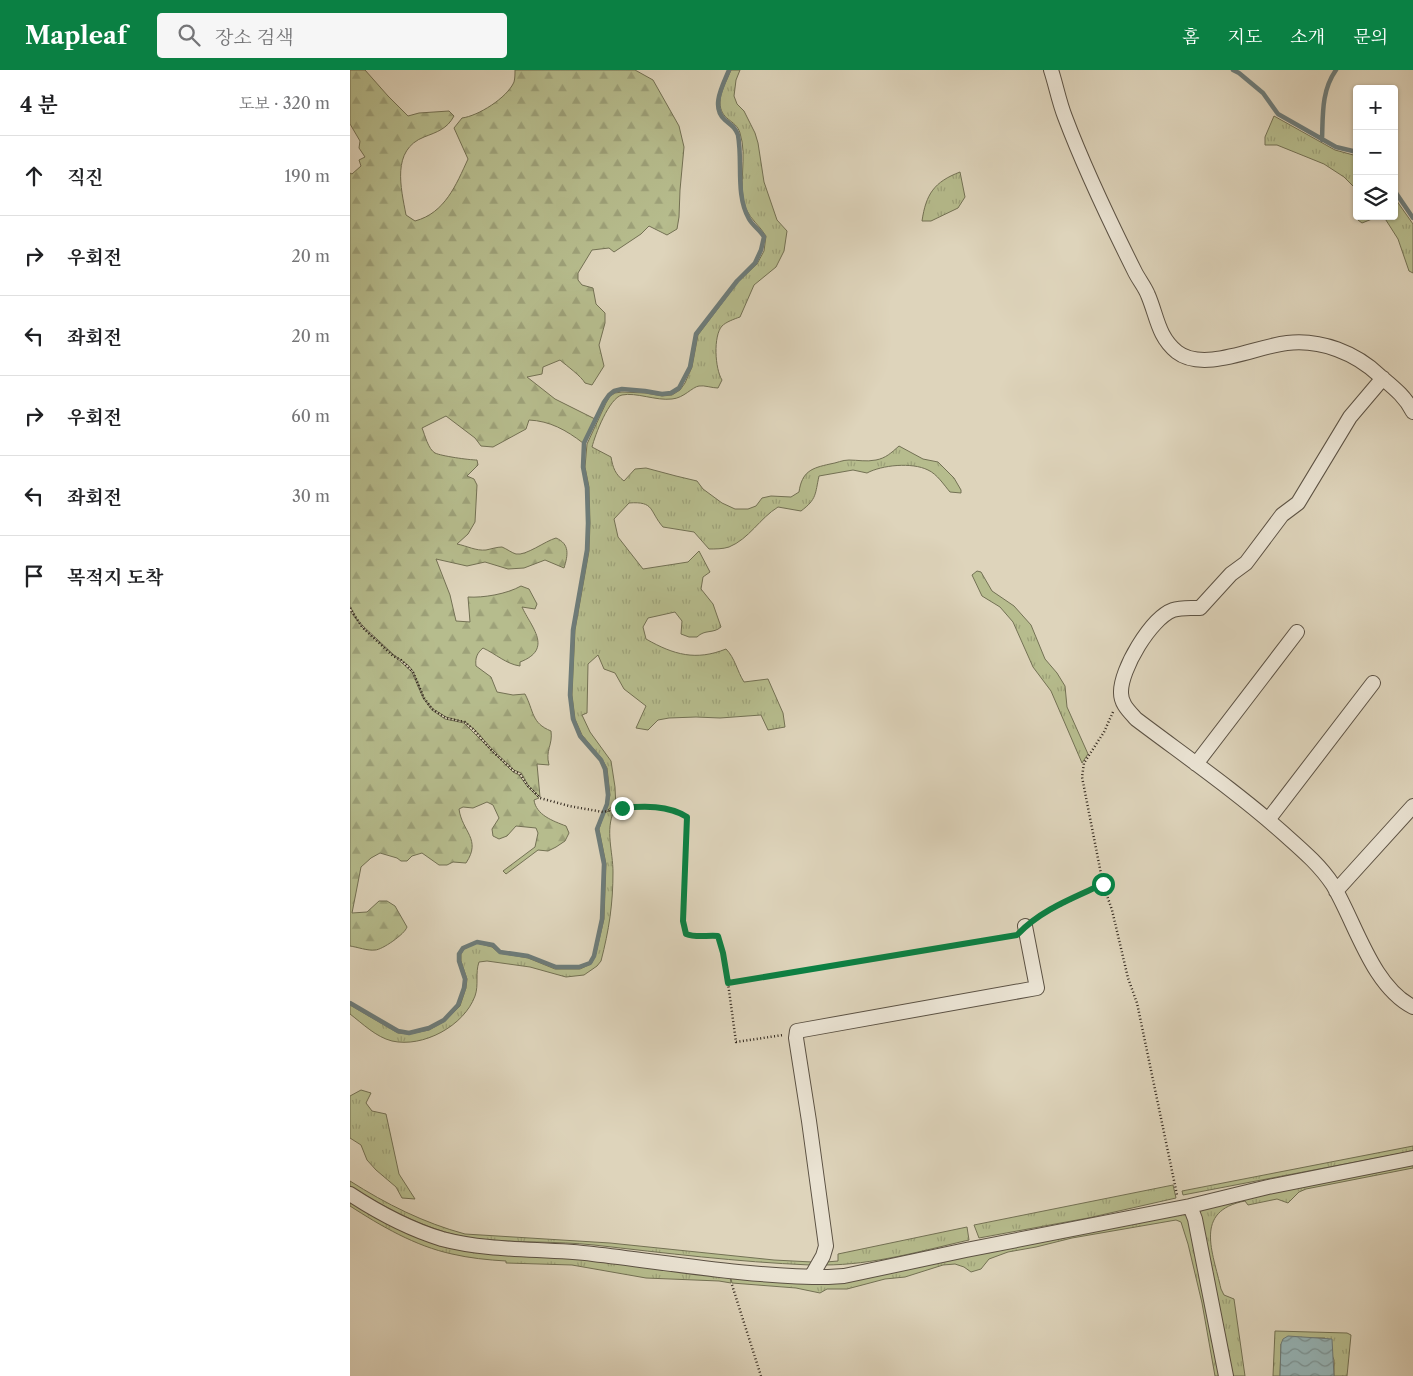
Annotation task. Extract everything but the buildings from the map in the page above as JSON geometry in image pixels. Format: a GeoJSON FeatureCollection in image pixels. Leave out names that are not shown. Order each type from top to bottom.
{"type":"FeatureCollection","features":[{"type":"Feature","properties":{"kind":"street"},"geometry":{"type":"LineString","coordinates":[[1051,70],[1064,116],[1106,211],[1148,296],[1162,334],[1168,344],[1184,356],[1197,360],[1285,343],[1302,342],[1340,349],[1370,366],[1408,402],[1413,412]]}},
{"type":"Feature","properties":{"kind":"street"},"geometry":{"type":"LineString","coordinates":[[1383,378],[1350,417],[1298,503],[1282,515],[1246,563],[1231,574],[1200,608],[1172,610],[1164,615],[1138,645],[1130,659],[1121,692],[1123,703],[1136,719],[1268,820],[1305,852],[1336,891],[1376,971],[1389,989],[1401,1000],[1413,1007]]}},
{"type":"Feature","properties":{"kind":"street"},"geometry":{"type":"LineString","coordinates":[[1196,764],[1297,632]]}},
{"type":"Feature","properties":{"kind":"street"},"geometry":{"type":"LineString","coordinates":[[1268,820],[1373,683]]}},
{"type":"Feature","properties":{"kind":"street"},"geometry":{"type":"LineString","coordinates":[[1336,891],[1413,806]]}},
{"type":"Feature","properties":{"kind":"street"},"geometry":{"type":"LineString","coordinates":[[811,1277],[826,1246],[796,1038],[798,1031],[1037,988],[1024,926]]}},
{"type":"Feature","properties":{"kind":"street"},"geometry":{"type":"LineString","coordinates":[[350,1194],[396,1222],[443,1239],[488,1246],[592,1254],[729,1271],[811,1277],[844,1276],[1185,1207],[1268,1187],[1413,1158]]}},
{"type":"Feature","properties":{"kind":"street"},"geometry":{"type":"LineString","coordinates":[[1185,1207],[1195,1219],[1226,1376]]}},
{"type":"Feature","properties":{"kind":"path"},"geometry":{"type":"LineString","coordinates":[[350,608],[362,627],[413,672],[424,698],[432,709],[446,718],[465,722],[492,751],[520,774],[528,786],[540,798],[603,812],[622,808],[646,807],[668,809],[687,817],[683,921],[686,934],[694,937],[718,936],[723,953],[736,1042],[784,1035],[796,1038]]}},
{"type":"Feature","properties":{"kind":"path"},"geometry":{"type":"LineString","coordinates":[[1121,692],[1109,723],[1084,763],[1082,777],[1103,884],[1112,910],[1128,978],[1137,1003],[1185,1207]]}},
{"type":"Feature","properties":{"kind":"path"},"geometry":{"type":"LineString","coordinates":[[728,983],[1017,935],[1024,926],[1051,909],[1103,884]]}},
{"type":"Feature","properties":{"kind":"path"},"geometry":{"type":"LineString","coordinates":[[729,1271],[735,1297],[761,1376]]}},
{"type":"Feature","properties":{"kind":"green space"},"geometry":{"type":"Polygon","coordinates":[[[350,70],[365,70],[408,116],[419,113],[449,111],[454,116],[441,130],[414,143],[402,160],[401,182],[406,215],[415,221],[434,212],[442,205],[454,188],[468,159],[454,128],[462,118],[476,114],[499,100],[514,82],[515,70],[635,70],[653,80],[679,126],[684,147],[677,229],[667,235],[649,226],[641,234],[614,252],[609,248],[592,250],[578,273],[578,280],[582,285],[593,288],[596,304],[605,313],[605,323],[599,345],[604,366],[592,385],[585,383],[560,360],[543,367],[542,374],[527,377],[555,399],[595,419],[583,443],[558,427],[544,422],[529,420],[526,429],[493,447],[481,446],[475,438],[446,416],[422,428],[429,445],[435,453],[455,458],[477,460],[478,465],[467,476],[474,479],[477,485],[475,522],[468,534],[457,544],[482,550],[502,547],[520,554],[556,538],[564,543],[567,550],[564,568],[545,560],[524,568],[508,569],[485,562],[467,566],[436,559],[450,595],[456,621],[470,622],[468,597],[495,595],[521,586],[529,589],[537,604],[535,609],[522,607],[537,637],[536,651],[530,657],[520,662],[520,666],[506,661],[483,648],[477,656],[476,666],[491,677],[497,692],[513,695],[525,694],[536,720],[551,731],[548,755],[549,765],[537,764],[540,797],[528,785],[521,773],[514,770],[474,729],[465,722],[446,717],[433,709],[424,698],[413,671],[363,626],[356,618],[350,606],[350,173],[352,174],[361,166],[359,160],[365,157],[359,148],[360,141],[350,124],[350,70]]]}},
{"type":"Feature","properties":{"kind":"green space"},"geometry":{"type":"Polygon","coordinates":[[[731,70],[740,70],[736,80],[734,96],[755,133],[764,182],[777,220],[787,231],[784,251],[776,267],[754,285],[740,317],[726,323],[719,331],[716,353],[722,380],[718,388],[699,386],[680,397],[672,399],[622,395],[612,403],[599,426],[592,447],[611,457],[618,476],[624,481],[635,469],[646,468],[697,481],[703,489],[722,503],[735,509],[748,509],[756,506],[762,498],[771,496],[791,497],[799,492],[805,475],[818,467],[846,460],[869,461],[880,459],[899,446],[923,459],[938,462],[954,478],[961,493],[950,492],[931,472],[906,465],[889,466],[867,473],[853,470],[819,476],[813,499],[801,511],[778,507],[743,539],[727,548],[716,549],[709,549],[694,532],[663,527],[647,505],[629,503],[614,519],[618,537],[643,569],[688,562],[699,551],[710,572],[703,577],[701,589],[713,604],[721,627],[697,637],[689,637],[681,634],[682,621],[675,612],[648,618],[643,627],[646,639],[666,649],[685,654],[705,655],[726,649],[732,656],[744,682],[768,679],[783,713],[785,727],[768,730],[761,715],[720,718],[669,718],[658,720],[648,730],[636,728],[646,706],[624,689],[615,673],[604,669],[598,655],[588,664],[587,713],[582,715],[590,732],[611,761],[616,808],[612,807],[606,811],[610,795],[607,768],[582,735],[575,719],[572,695],[575,630],[589,551],[589,487],[585,467],[587,444],[606,403],[610,396],[615,393],[645,393],[662,396],[672,395],[680,390],[692,367],[698,335],[738,282],[757,264],[764,251],[766,236],[748,213],[743,200],[743,152],[740,133],[738,128],[725,116],[721,108],[721,94],[731,70]]]}},
{"type":"Feature","properties":{"kind":"green space"},"geometry":{"type":"Polygon","coordinates":[[[1274,116],[1335,150],[1353,155],[1353,186],[1344,177],[1324,164],[1277,145],[1265,145],[1265,137],[1274,116]]]}},
{"type":"Feature","properties":{"kind":"green space"},"geometry":{"type":"Polygon","coordinates":[[[960,172],[965,197],[958,208],[931,221],[922,221],[926,203],[933,190],[944,180],[960,172]]]}},
{"type":"Feature","properties":{"kind":"green space"},"geometry":{"type":"Polygon","coordinates":[[[1398,203],[1413,224],[1413,273],[1409,271],[1398,239],[1386,220],[1398,220],[1398,203]]]}},
{"type":"Feature","properties":{"kind":"green space"},"geometry":{"type":"Polygon","coordinates":[[[1358,220],[1370,220],[1362,223],[1358,220]]]}},
{"type":"Feature","properties":{"kind":"green space"},"geometry":{"type":"Polygon","coordinates":[[[977,571],[981,572],[992,591],[1014,606],[1031,625],[1045,659],[1065,686],[1067,707],[1088,754],[1082,763],[1051,691],[1033,667],[1013,622],[1000,607],[982,596],[972,575],[977,571]]]}},
{"type":"Feature","properties":{"kind":"green space"},"geometry":{"type":"Polygon","coordinates":[[[350,611],[362,627],[412,672],[423,698],[432,710],[445,719],[464,723],[513,772],[519,775],[539,798],[534,800],[538,810],[551,820],[566,826],[569,833],[565,841],[556,847],[548,851],[538,850],[506,874],[503,871],[535,847],[538,833],[536,828],[516,826],[507,836],[499,839],[493,836],[492,829],[499,818],[493,805],[487,802],[473,808],[463,807],[459,809],[472,841],[472,848],[466,863],[453,862],[447,865],[439,865],[422,853],[412,856],[407,861],[401,861],[380,853],[371,858],[361,867],[352,913],[367,912],[379,901],[387,901],[395,906],[407,927],[393,941],[375,950],[350,946],[350,611]]]}},
{"type":"Feature","properties":{"kind":"green space"},"geometry":{"type":"Polygon","coordinates":[[[611,810],[614,811],[610,826],[613,884],[604,950],[601,961],[597,966],[584,975],[566,977],[530,967],[487,961],[479,962],[477,988],[470,1007],[462,1017],[441,1032],[429,1038],[416,1041],[404,1042],[386,1039],[370,1030],[350,1014],[350,1005],[398,1033],[409,1034],[429,1030],[445,1021],[460,1006],[467,979],[461,961],[461,954],[464,949],[477,943],[492,947],[499,953],[528,958],[555,969],[580,969],[591,964],[595,957],[604,919],[606,864],[599,829],[604,813],[611,810]]]}},
{"type":"Feature","properties":{"kind":"green space"},"geometry":{"type":"Polygon","coordinates":[[[361,1090],[371,1093],[366,1103],[372,1111],[386,1114],[399,1174],[415,1199],[402,1198],[396,1187],[367,1160],[361,1145],[350,1138],[350,1096],[361,1090]]]}},
{"type":"Feature","properties":{"kind":"green space"},"geometry":{"type":"Polygon","coordinates":[[[1413,1146],[1413,1151],[1183,1195],[1182,1191],[1413,1146]]]}},
{"type":"Feature","properties":{"kind":"green space"},"geometry":{"type":"Polygon","coordinates":[[[1413,1161],[1413,1168],[1306,1189],[1299,1192],[1288,1203],[1277,1199],[1248,1205],[1245,1201],[1229,1206],[1218,1214],[1212,1223],[1210,1235],[1211,1248],[1221,1289],[1224,1295],[1234,1299],[1245,1376],[1230,1376],[1199,1211],[1202,1208],[1413,1161]]]}},
{"type":"Feature","properties":{"kind":"green space"},"geometry":{"type":"Polygon","coordinates":[[[350,1181],[406,1212],[465,1234],[610,1243],[774,1260],[812,1262],[810,1265],[755,1262],[580,1244],[479,1239],[445,1232],[412,1220],[350,1186],[350,1181]]]}},
{"type":"Feature","properties":{"kind":"green space"},"geometry":{"type":"Polygon","coordinates":[[[1173,1185],[1176,1198],[1088,1218],[979,1238],[974,1225],[1173,1185]]]}},
{"type":"Feature","properties":{"kind":"green space"},"geometry":{"type":"Polygon","coordinates":[[[350,1200],[420,1235],[818,1281],[1183,1212],[1191,1220],[1223,1376],[1215,1376],[1202,1303],[1188,1244],[1181,1222],[1176,1220],[1072,1238],[1008,1252],[989,1259],[981,1269],[971,1272],[955,1264],[943,1265],[905,1277],[885,1279],[847,1289],[827,1289],[820,1293],[796,1288],[732,1283],[730,1275],[731,1283],[646,1278],[572,1265],[506,1263],[506,1261],[458,1255],[412,1241],[350,1206],[350,1200]]]}},
{"type":"Feature","properties":{"kind":"green space"},"geometry":{"type":"Polygon","coordinates":[[[967,1227],[969,1240],[879,1260],[824,1265],[826,1262],[838,1261],[838,1254],[967,1227]]]}},
{"type":"Feature","properties":{"kind":"green space"},"geometry":{"type":"Polygon","coordinates":[[[1275,1331],[1347,1333],[1351,1335],[1347,1376],[1334,1376],[1334,1360],[1325,1338],[1311,1338],[1281,1344],[1280,1376],[1273,1376],[1275,1331]]]}},
{"type":"Feature","properties":{"kind":"water"},"geometry":{"type":"Polygon","coordinates":[[[1288,1336],[1332,1339],[1334,1376],[1280,1376],[1281,1344],[1283,1339],[1288,1336]]]}},
{"type":"Feature","properties":{"kind":"waterway"},"geometry":{"type":"LineString","coordinates":[[350,1003],[398,1031],[409,1033],[429,1028],[444,1020],[458,1005],[465,979],[459,961],[459,954],[463,948],[477,942],[493,945],[500,952],[528,956],[556,967],[579,967],[590,963],[594,956],[602,919],[604,864],[597,829],[607,804],[608,795],[605,769],[601,760],[580,736],[573,719],[570,695],[573,630],[587,550],[588,523],[587,488],[583,467],[584,443],[604,402],[614,391],[622,389],[662,394],[671,393],[679,388],[690,367],[696,334],[737,281],[755,263],[761,250],[764,237],[749,219],[742,199],[738,135],[718,109],[719,96],[729,70]]}},
{"type":"Feature","properties":{"kind":"waterway"},"geometry":{"type":"LineString","coordinates":[[1233,70],[1263,93],[1278,114],[1336,147],[1353,151]]}},
{"type":"Feature","properties":{"kind":"waterway"},"geometry":{"type":"LineString","coordinates":[[1322,140],[1325,95],[1336,70]]}},
{"type":"Feature","properties":{"kind":"waterway"},"geometry":{"type":"LineString","coordinates":[[1398,196],[1413,218]]}},
{"type":"Feature","properties":{"kind":"route"},"geometry":{"type":"LineString","coordinates":[[622,808],[646,807],[668,809],[687,817],[683,921],[686,934],[694,937],[718,936],[728,983],[1017,935],[1028,923],[1051,909],[1103,884]]}}]}
